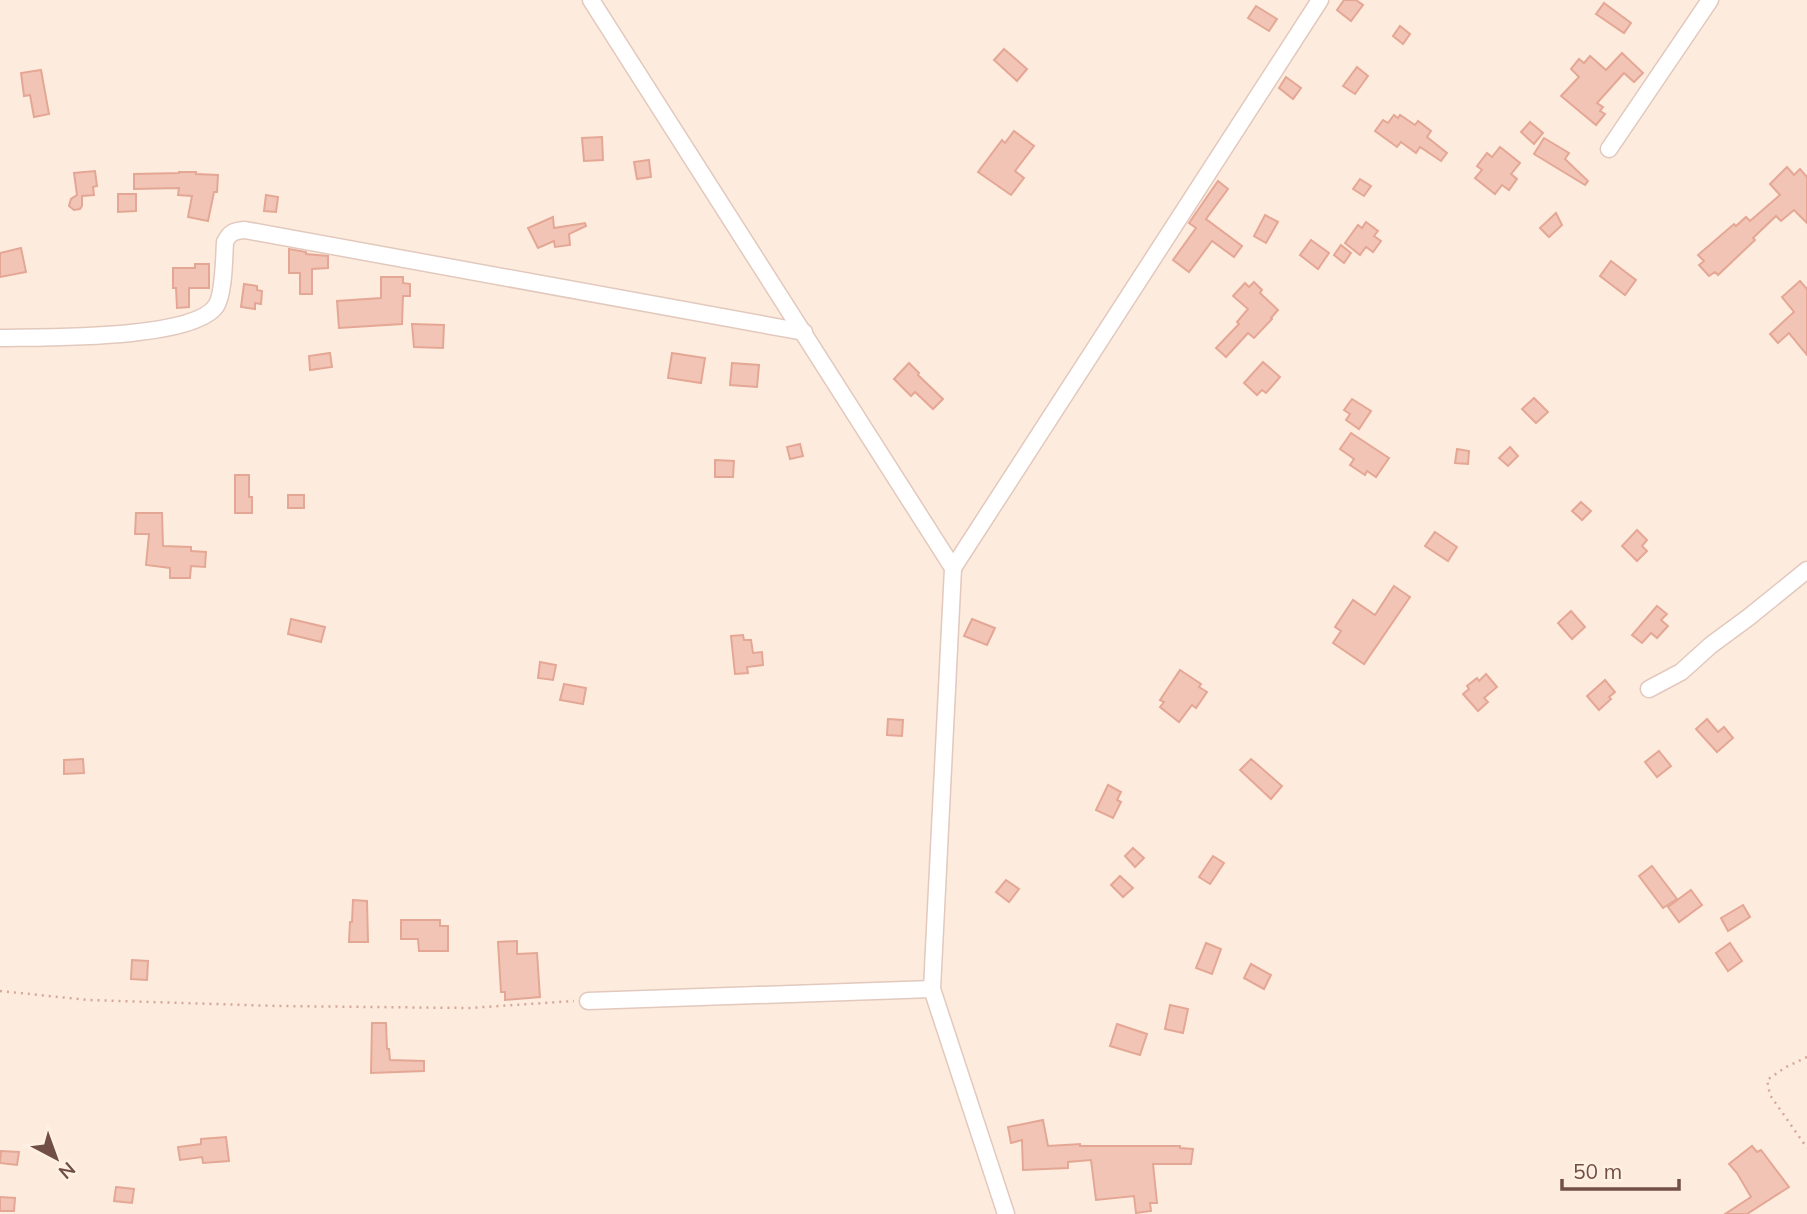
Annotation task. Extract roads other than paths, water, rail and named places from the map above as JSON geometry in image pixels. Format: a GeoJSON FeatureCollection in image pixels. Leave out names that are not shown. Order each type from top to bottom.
{"type":"FeatureCollection","features":[{"type":"Feature","properties":{"kind":"street"},"geometry":{"type":"LineString","coordinates":[[591,0],[953,568]]}},
{"type":"Feature","properties":{"kind":"street"},"geometry":{"type":"LineString","coordinates":[[1006,1214],[932,989],[953,568],[1320,0]]}},
{"type":"Feature","properties":{"kind":"street"},"geometry":{"type":"LineString","coordinates":[[1609,149],[1710,0]]}},
{"type":"Feature","properties":{"kind":"street"},"geometry":{"type":"LineString","coordinates":[[0,338],[117,334],[190,323],[214,308],[220,298],[225,242],[234,231],[245,230],[804,332]]}},
{"type":"Feature","properties":{"kind":"street"},"geometry":{"type":"LineString","coordinates":[[1649,689],[1681,672],[1711,645],[1807,570]]}},
{"type":"Feature","properties":{"kind":"street"},"geometry":{"type":"LineString","coordinates":[[588,1000],[932,989]]}}]}
